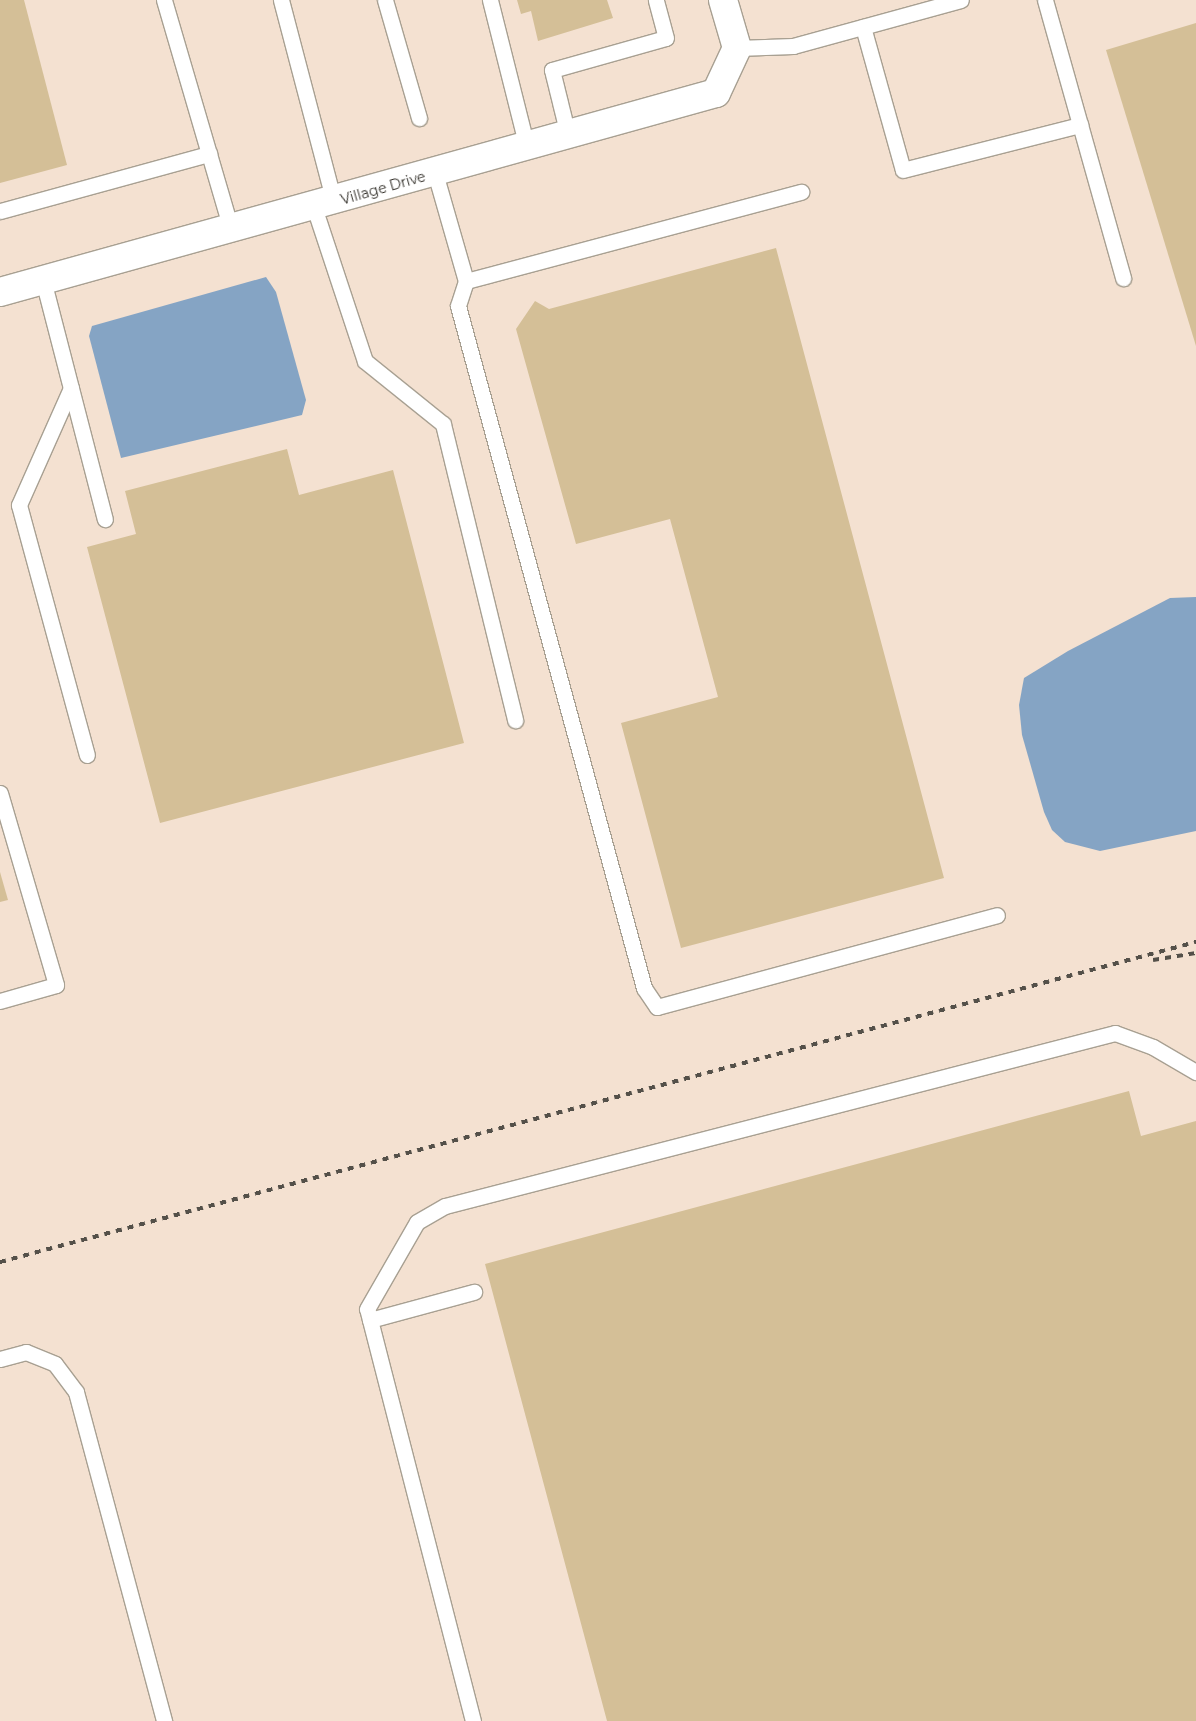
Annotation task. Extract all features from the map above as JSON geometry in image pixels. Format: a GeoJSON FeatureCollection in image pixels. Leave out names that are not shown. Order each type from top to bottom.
{"type":"FeatureCollection","features":[{"type":"Feature","properties":{"kind":"street"},"geometry":{"type":"LineString","coordinates":[[723,0],[736,48]]}},
{"type":"Feature","properties":{"kind":"street","name":"Village Drive"},"geometry":{"type":"LineString","coordinates":[[0,292],[324,204],[716,93],[736,48]]}},
{"type":"Feature","properties":{"kind":"lane"},"geometry":{"type":"LineString","coordinates":[[164,0],[231,229]]}},
{"type":"Feature","properties":{"kind":"lane"},"geometry":{"type":"LineString","coordinates":[[281,0],[324,204],[365,361],[443,424],[515,720]]}},
{"type":"Feature","properties":{"kind":"lane"},"geometry":{"type":"LineString","coordinates":[[385,0],[418,118]]}},
{"type":"Feature","properties":{"kind":"lane"},"geometry":{"type":"LineString","coordinates":[[490,0],[528,147]]}},
{"type":"Feature","properties":{"kind":"lane"},"geometry":{"type":"LineString","coordinates":[[568,135],[552,70],[666,38],[656,0]]}},
{"type":"Feature","properties":{"kind":"lane"},"geometry":{"type":"LineString","coordinates":[[736,48],[793,46],[961,0]]}},
{"type":"Feature","properties":{"kind":"lane"},"geometry":{"type":"LineString","coordinates":[[1045,0],[1123,278]]}},
{"type":"Feature","properties":{"kind":"lane"},"geometry":{"type":"LineString","coordinates":[[863,27],[903,170],[1080,125]]}},
{"type":"Feature","properties":{"kind":"lane"},"geometry":{"type":"LineString","coordinates":[[0,210],[209,154]]}},
{"type":"Feature","properties":{"kind":"lane"},"geometry":{"type":"LineString","coordinates":[[435,173],[466,281],[458,306],[644,988],[657,1007],[996,915]]}},
{"type":"Feature","properties":{"kind":"lane"},"geometry":{"type":"LineString","coordinates":[[466,281],[801,192]]}},
{"type":"Feature","properties":{"kind":"lane"},"geometry":{"type":"LineString","coordinates":[[43,280],[105,519]]}},
{"type":"Feature","properties":{"kind":"lane"},"geometry":{"type":"LineString","coordinates":[[71,388],[19,505],[87,755]]}},
{"type":"Feature","properties":{"kind":"lane"},"geometry":{"type":"LineString","coordinates":[[0,794],[56,985],[0,1001]]}},
{"type":"Feature","properties":{"kind":"lane"},"geometry":{"type":"LineString","coordinates":[[474,1721],[367,1309],[417,1222],[445,1206],[1115,1033],[1153,1047],[1196,1072]]}},
{"type":"Feature","properties":{"kind":"lane"},"geometry":{"type":"LineString","coordinates":[[370,1320],[474,1292]]}},
{"type":"Feature","properties":{"kind":"lane"},"geometry":{"type":"LineString","coordinates":[[0,1360],[26,1352],[55,1364],[76,1392],[164,1721]]}},
{"type":"Feature","properties":{"kind":"shaded area"},"geometry":{"type":"Polygon","coordinates":[[[0,0],[1196,0],[1196,1721],[0,1721],[0,0]]]}},
{"type":"Feature","properties":{"kind":"water"},"geometry":{"type":"Polygon","coordinates":[[[266,277],[276,292],[306,400],[302,415],[121,458],[89,336],[92,326],[266,277]]]}},
{"type":"Feature","properties":{"kind":"water"},"geometry":{"type":"Polygon","coordinates":[[[1196,597],[1196,831],[1100,851],[1065,842],[1052,830],[1044,812],[1022,735],[1019,705],[1024,678],[1068,651],[1170,598],[1196,597]]]}},
{"type":"Feature","properties":{"kind":"building"},"geometry":{"type":"Polygon","coordinates":[[[0,0],[24,0],[67,165],[0,183],[0,0]]]}},
{"type":"Feature","properties":{"kind":"building"},"geometry":{"type":"Polygon","coordinates":[[[517,0],[607,0],[613,18],[538,41],[531,11],[521,14],[517,0]]]}},
{"type":"Feature","properties":{"kind":"building"},"geometry":{"type":"Polygon","coordinates":[[[1196,23],[1196,346],[1106,50],[1196,23]]]}},
{"type":"Feature","properties":{"kind":"building"},"geometry":{"type":"Polygon","coordinates":[[[776,248],[944,878],[681,948],[621,723],[718,697],[670,519],[576,544],[516,329],[535,301],[549,309],[776,248]]]}},
{"type":"Feature","properties":{"kind":"building"},"geometry":{"type":"Polygon","coordinates":[[[287,449],[299,495],[393,470],[464,743],[160,823],[87,547],[136,534],[125,491],[287,449]]]}},
{"type":"Feature","properties":{"kind":"building"},"geometry":{"type":"Polygon","coordinates":[[[0,872],[8,900],[0,902],[0,872]]]}},
{"type":"Feature","properties":{"kind":"building"},"geometry":{"type":"Polygon","coordinates":[[[1129,1091],[1141,1136],[1196,1121],[1196,1721],[607,1721],[485,1264],[1129,1091]]]}},
{"type":"Feature","properties":{"kind":"railway"},"geometry":{"type":"LineString","coordinates":[[0,1262],[1196,942]]}},
{"type":"Feature","properties":{"kind":"railway"},"geometry":{"type":"LineString","coordinates":[[1153,960],[1196,953]]}}]}
